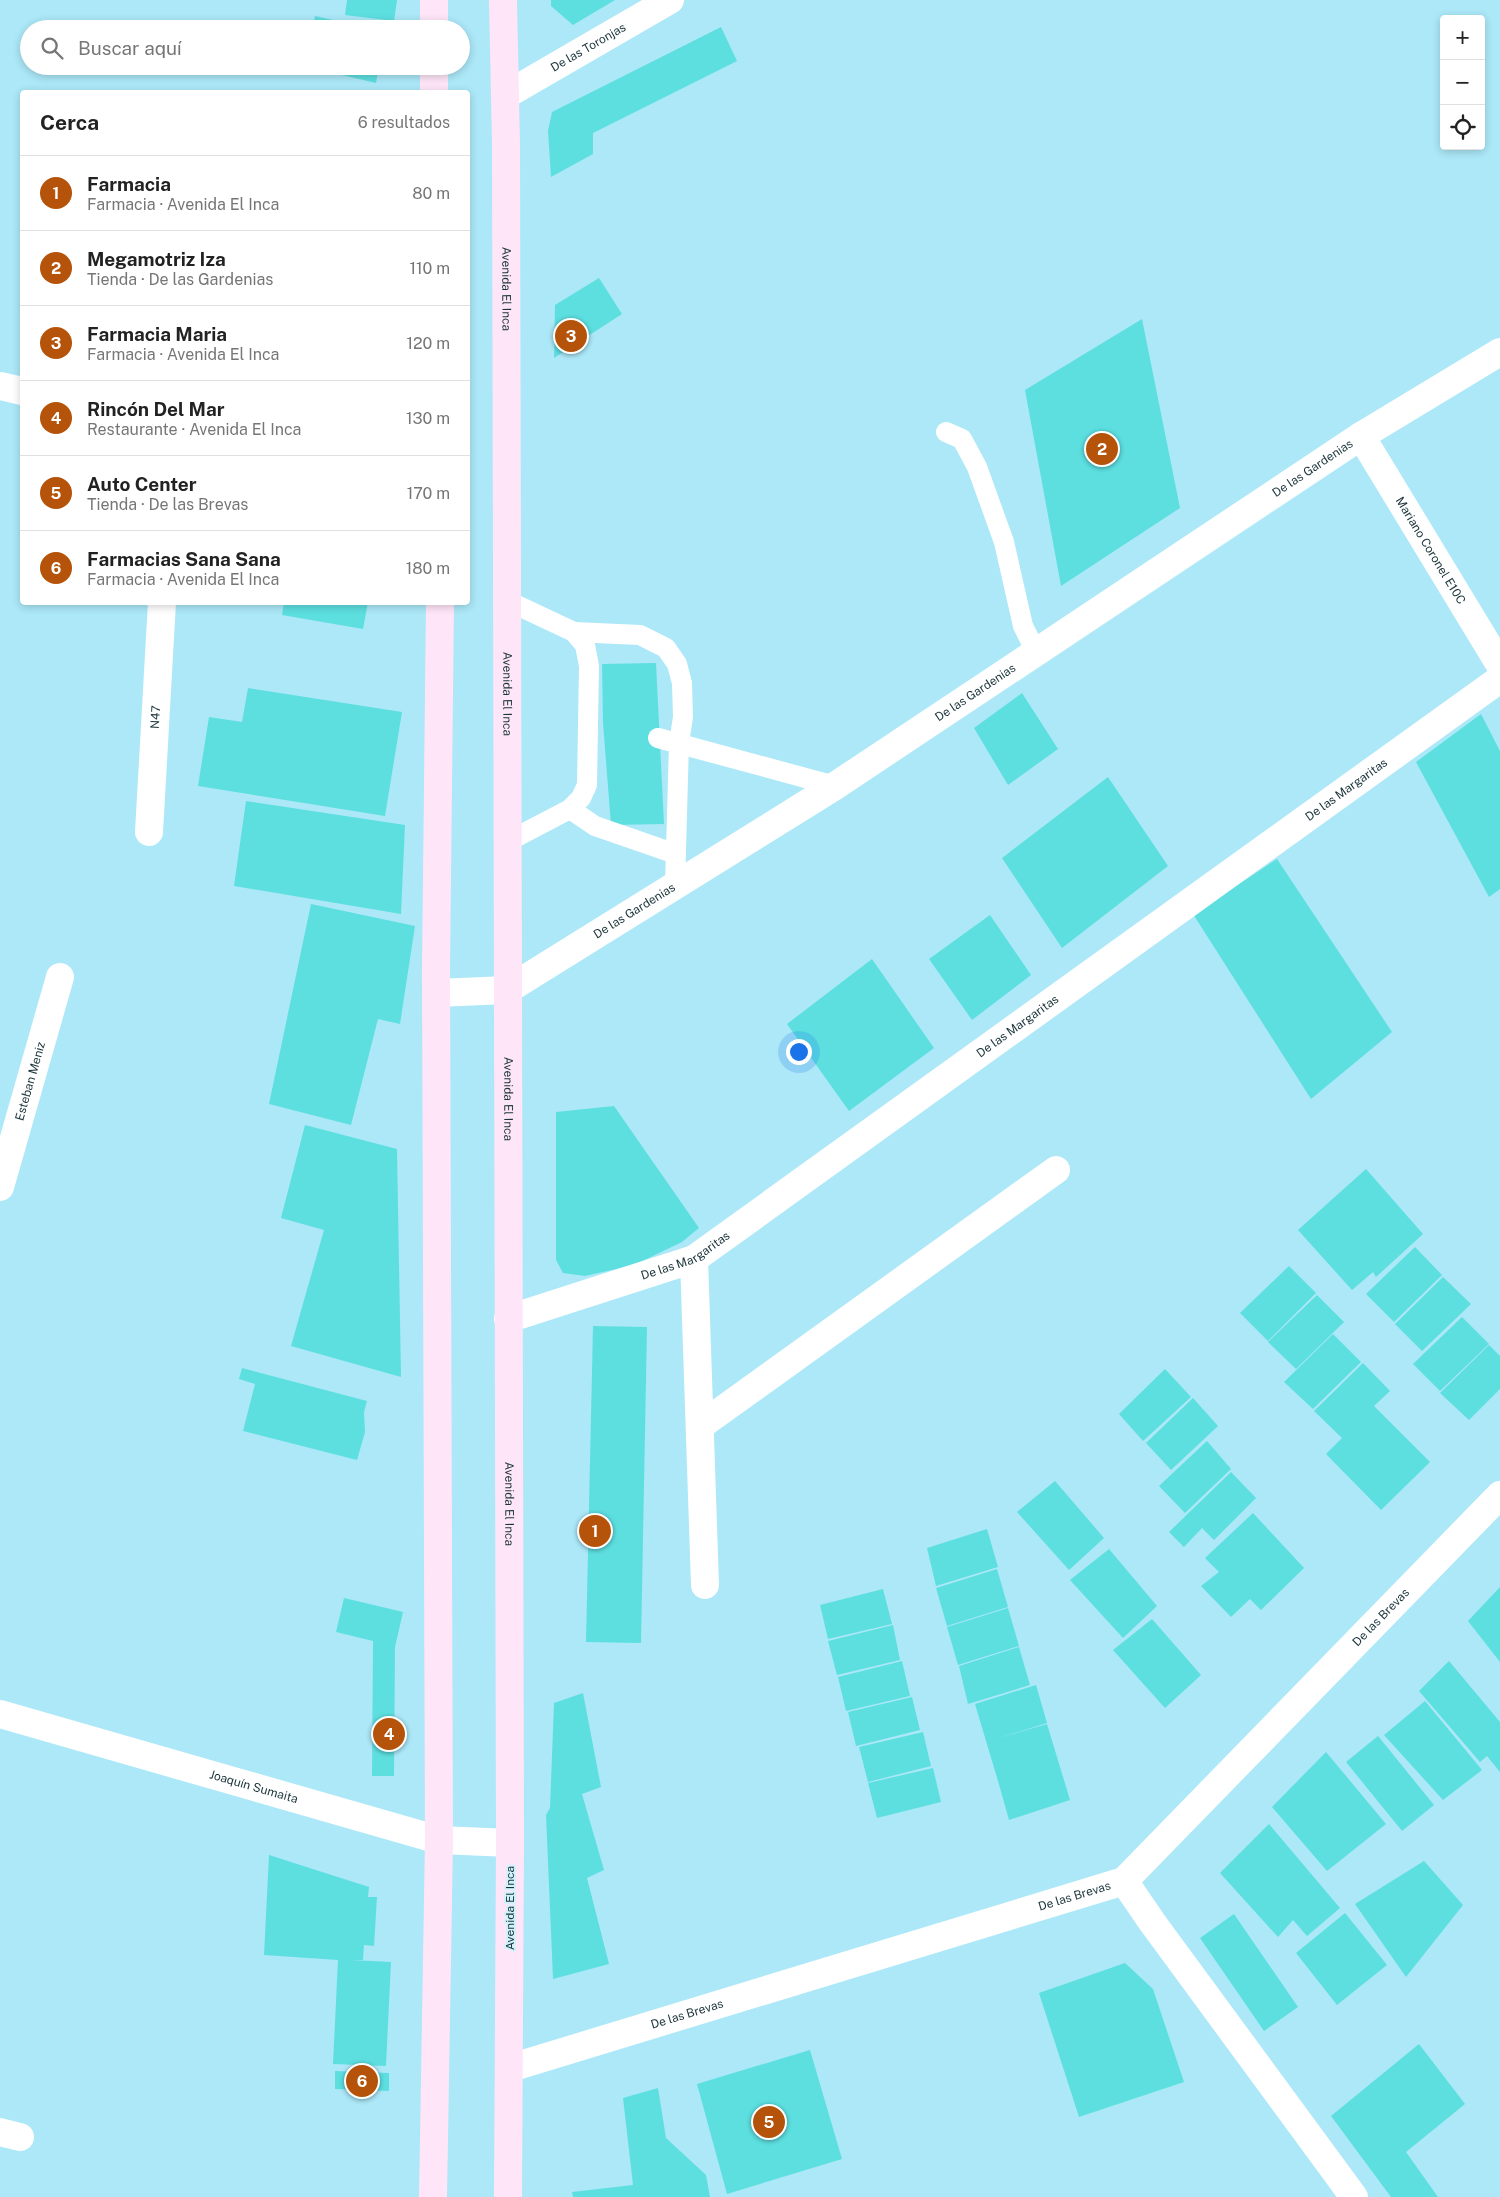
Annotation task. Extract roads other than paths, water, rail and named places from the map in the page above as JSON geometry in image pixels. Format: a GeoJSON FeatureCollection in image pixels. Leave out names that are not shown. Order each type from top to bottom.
{"type":"FeatureCollection","features":[{"type":"Feature","properties":{"kind":"main road"},"geometry":{"type":"LineString","coordinates":[[434,0],[434,20]]}},
{"type":"Feature","properties":{"kind":"main road","name":"Avenida El Inca"},"geometry":{"type":"LineString","coordinates":[[503,0],[506,95],[510,1843],[508,2197]]}},
{"type":"Feature","properties":{"kind":"main road"},"geometry":{"type":"LineString","coordinates":[[434,75],[434,90]]}},
{"type":"Feature","properties":{"kind":"main road"},"geometry":{"type":"LineString","coordinates":[[432,2197],[439,1840],[437,993],[440,605]]}},
{"type":"Feature","properties":{"kind":"street","name":"De las Toronjas"},"geometry":{"type":"LineString","coordinates":[[506,95],[670,0]]}},
{"type":"Feature","properties":{"kind":"street","name":"De las Gardenias"},"geometry":{"type":"LineString","coordinates":[[437,993],[507,990],[835,786],[1360,436],[1500,352]]}},
{"type":"Feature","properties":{"kind":"street"},"geometry":{"type":"LineString","coordinates":[[0,386],[20,391]]}},
{"type":"Feature","properties":{"kind":"street","name":"Mariano Coronel E10C"},"geometry":{"type":"LineString","coordinates":[[1360,436],[1500,665]]}},
{"type":"Feature","properties":{"kind":"street","name":"N47"},"geometry":{"type":"LineString","coordinates":[[149,832],[162,605]]}},
{"type":"Feature","properties":{"kind":"street","name":"De las Margaritas"},"geometry":{"type":"LineString","coordinates":[[508,1319],[694,1259],[1500,679]]}},
{"type":"Feature","properties":{"kind":"street","name":"Esteban Meniz"},"geometry":{"type":"LineString","coordinates":[[0,1187],[60,977]]}},
{"type":"Feature","properties":{"kind":"street"},"geometry":{"type":"LineString","coordinates":[[700,1426],[1056,1170]]}},
{"type":"Feature","properties":{"kind":"street"},"geometry":{"type":"LineString","coordinates":[[694,1259],[705,1584]]}},
{"type":"Feature","properties":{"kind":"street","name":"De las Brevas"},"geometry":{"type":"LineString","coordinates":[[510,2068],[1124,1881],[1500,1495]]}},
{"type":"Feature","properties":{"kind":"street","name":"Joaquín Sumaita"},"geometry":{"type":"LineString","coordinates":[[0,1714],[439,1840],[510,1843]]}},
{"type":"Feature","properties":{"kind":"street"},"geometry":{"type":"LineString","coordinates":[[1124,1881],[1354,2197]]}},
{"type":"Feature","properties":{"kind":"lane"},"geometry":{"type":"LineString","coordinates":[[946,432],[962,439],[978,467],[1004,542],[1023,626],[1036,652]]}},
{"type":"Feature","properties":{"kind":"lane"},"geometry":{"type":"LineString","coordinates":[[506,600],[574,632],[640,635],[666,648],[677,664],[682,683],[683,718],[679,743],[675,885]]}},
{"type":"Feature","properties":{"kind":"lane"},"geometry":{"type":"LineString","coordinates":[[507,842],[570,809],[581,798],[587,785],[596,721],[585,645],[574,632]]}},
{"type":"Feature","properties":{"kind":"lane"},"geometry":{"type":"LineString","coordinates":[[658,738],[835,786]]}},
{"type":"Feature","properties":{"kind":"lane"},"geometry":{"type":"LineString","coordinates":[[570,809],[595,826],[676,854]]}},
{"type":"Feature","properties":{"kind":"place","name":"Farmacia Maria"},"geometry":{"type":"Point","coordinates":[571,336]}},
{"type":"Feature","properties":{"kind":"place","name":"Megamotriz Iza"},"geometry":{"type":"Point","coordinates":[1102,449]}},
{"type":"Feature","properties":{"kind":"place","name":"Farmacia"},"geometry":{"type":"Point","coordinates":[595,1531]}},
{"type":"Feature","properties":{"kind":"place","name":"Rincón Del Mar"},"geometry":{"type":"Point","coordinates":[389,1734]}},
{"type":"Feature","properties":{"kind":"place","name":"Farmacias Sana Sana"},"geometry":{"type":"Point","coordinates":[362,2081]}},
{"type":"Feature","properties":{"kind":"place","name":"Auto Center"},"geometry":{"type":"Point","coordinates":[769,2122]}}]}
